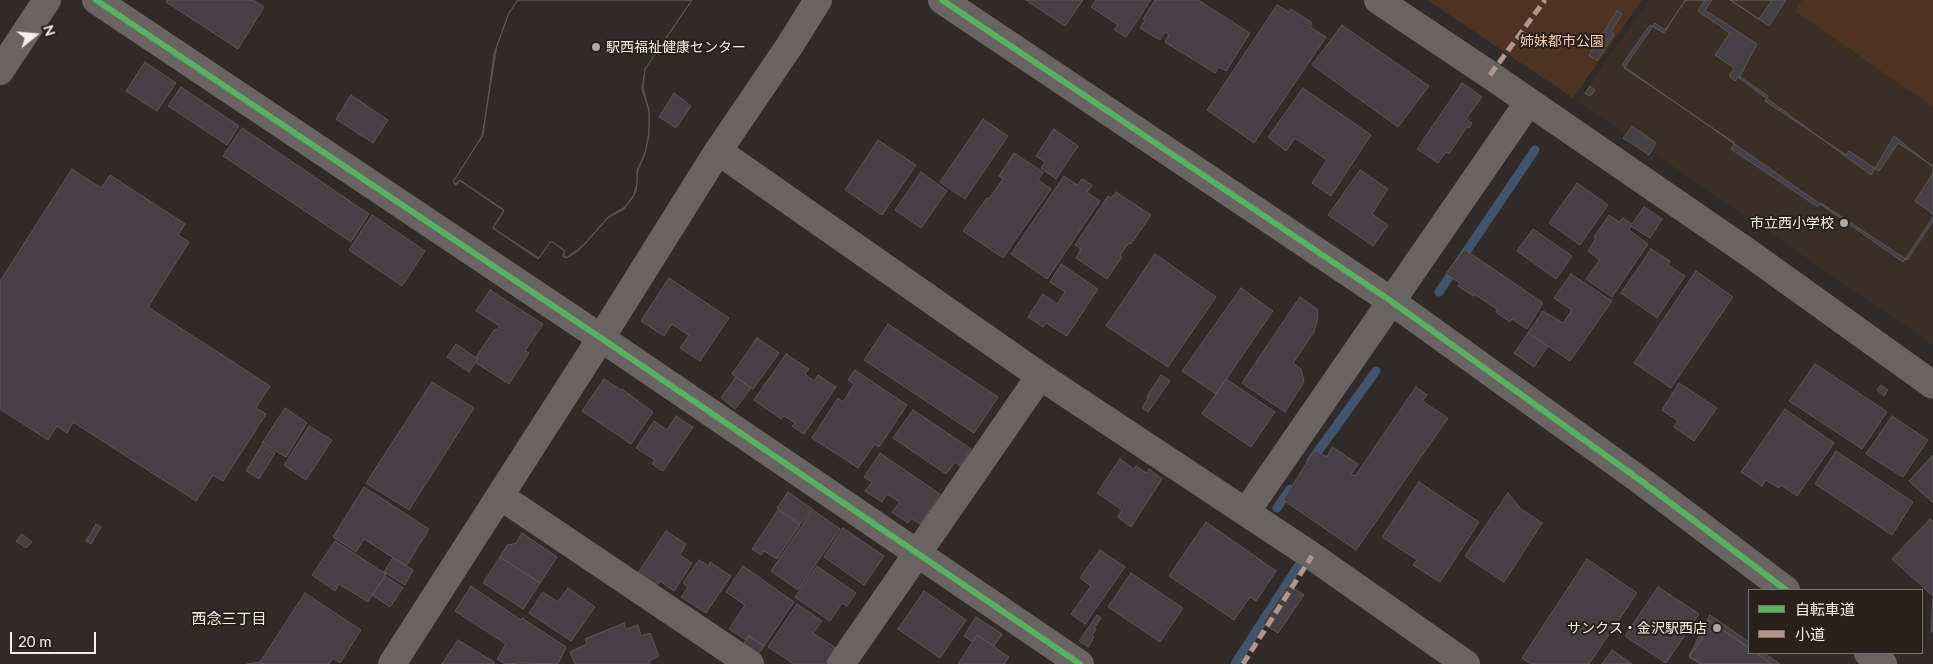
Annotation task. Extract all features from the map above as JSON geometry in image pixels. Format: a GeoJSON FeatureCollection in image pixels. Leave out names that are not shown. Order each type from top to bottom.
{"type":"FeatureCollection","features":[{"type":"Feature","properties":{"kind":"street"},"geometry":{"type":"LineString","coordinates":[[0,71],[46,0]]}},
{"type":"Feature","properties":{"kind":"street"},"geometry":{"type":"LineString","coordinates":[[96,0],[601,338],[1080,664]]}},
{"type":"Feature","properties":{"kind":"street"},"geometry":{"type":"LineString","coordinates":[[392,664],[601,338],[718,151],[790,45],[818,0]]}},
{"type":"Feature","properties":{"kind":"street"},"geometry":{"type":"LineString","coordinates":[[942,0],[1391,301],[1644,483],[1785,589]]}},
{"type":"Feature","properties":{"kind":"street"},"geometry":{"type":"LineString","coordinates":[[1378,0],[1757,259],[1933,385]]}},
{"type":"Feature","properties":{"kind":"street"},"geometry":{"type":"LineString","coordinates":[[1246,512],[1528,102]]}},
{"type":"Feature","properties":{"kind":"street"},"geometry":{"type":"LineString","coordinates":[[718,151],[1040,376],[1246,512],[1466,664]]}},
{"type":"Feature","properties":{"kind":"street"},"geometry":{"type":"LineString","coordinates":[[841,664],[1040,376]]}},
{"type":"Feature","properties":{"kind":"street"},"geometry":{"type":"LineString","coordinates":[[500,496],[750,664]]}},
{"type":"Feature","properties":{"kind":"street"},"geometry":{"type":"LineString","coordinates":[[1869,654],[1883,664]]}},
{"type":"Feature","properties":{"kind":"shaded area","name":"市立西小学校"},"geometry":{"type":"Polygon","coordinates":[[[1649,0],[1933,0],[1933,345],[1578,101],[1649,0]]]}},
{"type":"Feature","properties":{"kind":"green space","name":"姉妹都市公園"},"geometry":{"type":"Polygon","coordinates":[[[1427,0],[1642,0],[1573,98],[1427,0]]]}},
{"type":"Feature","properties":{"kind":"green space"},"geometry":{"type":"Polygon","coordinates":[[[1802,0],[1933,0],[1933,107],[1795,11],[1802,0]]]}},
{"type":"Feature","properties":{"kind":"building"},"geometry":{"type":"Polygon","coordinates":[[[167,0],[253,0],[264,7],[238,49],[166,2],[167,0]]]}},
{"type":"Feature","properties":{"kind":"building"},"geometry":{"type":"Polygon","coordinates":[[[518,0],[692,0],[645,69],[643,88],[649,110],[649,135],[645,154],[638,170],[636,192],[625,207],[608,217],[578,251],[567,258],[563,255],[565,251],[551,241],[539,258],[493,228],[504,210],[460,180],[457,184],[453,182],[483,135],[494,54],[509,13],[518,0]]]}},
{"type":"Feature","properties":{"kind":"building"},"geometry":{"type":"Polygon","coordinates":[[[518,0],[692,0],[645,69],[642,89],[649,111],[649,131],[645,153],[637,170],[637,184],[633,197],[624,209],[608,218],[585,244],[566,258],[563,256],[565,251],[551,241],[538,259],[493,228],[504,211],[459,180],[456,185],[453,182],[482,136],[497,45],[509,13],[518,0]]]}},
{"type":"Feature","properties":{"kind":"building"},"geometry":{"type":"Polygon","coordinates":[[[1026,0],[1083,0],[1065,26],[1026,0]]]}},
{"type":"Feature","properties":{"kind":"building"},"geometry":{"type":"Polygon","coordinates":[[[1096,0],[1151,0],[1126,37],[1114,30],[1118,25],[1091,7],[1096,0]]]}},
{"type":"Feature","properties":{"kind":"building"},"geometry":{"type":"Polygon","coordinates":[[[1155,0],[1198,0],[1250,33],[1226,71],[1219,67],[1215,73],[1165,42],[1169,35],[1165,32],[1160,40],[1140,28],[1145,20],[1143,19],[1155,0]]]}},
{"type":"Feature","properties":{"kind":"building"},"geometry":{"type":"Polygon","coordinates":[[[1685,0],[1712,0],[1705,10],[1757,44],[1739,78],[1871,175],[1894,136],[1933,167],[1933,217],[1903,262],[1622,65],[1650,25],[1664,33],[1685,0]]]}},
{"type":"Feature","properties":{"kind":"building"},"geometry":{"type":"Polygon","coordinates":[[[1686,0],[1705,0],[1698,11],[1730,33],[1715,55],[1734,68],[1729,76],[1735,81],[1739,76],[1768,96],[1765,101],[1846,155],[1849,151],[1879,171],[1898,143],[1933,166],[1933,173],[1915,201],[1933,214],[1933,221],[1907,260],[1821,203],[1818,207],[1731,149],[1735,143],[1624,68],[1655,23],[1665,30],[1686,0]]]}},
{"type":"Feature","properties":{"kind":"building"},"geometry":{"type":"Polygon","coordinates":[[[1730,0],[1786,0],[1769,26],[1730,0]]]}},
{"type":"Feature","properties":{"kind":"building"},"geometry":{"type":"Polygon","coordinates":[[[1731,0],[1772,0],[1759,19],[1731,0]]]}},
{"type":"Feature","properties":{"kind":"building"},"geometry":{"type":"Polygon","coordinates":[[[1277,5],[1289,12],[1291,9],[1312,23],[1310,27],[1326,37],[1254,143],[1207,110],[1277,5]]]}},
{"type":"Feature","properties":{"kind":"building"},"geometry":{"type":"Polygon","coordinates":[[[1617,11],[1622,14],[1611,32],[1614,34],[1606,47],[1598,41],[1617,11]]]}},
{"type":"Feature","properties":{"kind":"building"},"geometry":{"type":"Polygon","coordinates":[[[1342,25],[1429,86],[1398,127],[1312,65],[1342,25]]]}},
{"type":"Feature","properties":{"kind":"building"},"geometry":{"type":"Polygon","coordinates":[[[1597,42],[1605,48],[1597,61],[1589,55],[1597,42]]]}},
{"type":"Feature","properties":{"kind":"building"},"geometry":{"type":"Polygon","coordinates":[[[145,62],[176,83],[157,111],[126,91],[145,62]]]}},
{"type":"Feature","properties":{"kind":"building"},"geometry":{"type":"Polygon","coordinates":[[[1462,83],[1482,97],[1466,119],[1472,123],[1469,128],[1467,127],[1449,154],[1446,152],[1438,163],[1417,149],[1462,83]]]}},
{"type":"Feature","properties":{"kind":"building"},"geometry":{"type":"Polygon","coordinates":[[[1590,86],[1595,90],[1590,96],[1585,93],[1590,86]]]}},
{"type":"Feature","properties":{"kind":"building"},"geometry":{"type":"Polygon","coordinates":[[[181,87],[239,126],[227,145],[168,106],[181,87]]]}},
{"type":"Feature","properties":{"kind":"building"},"geometry":{"type":"Polygon","coordinates":[[[1303,88],[1371,135],[1331,196],[1312,183],[1327,160],[1295,138],[1286,151],[1268,137],[1303,88]]]}},
{"type":"Feature","properties":{"kind":"building"},"geometry":{"type":"Polygon","coordinates":[[[674,93],[691,106],[676,128],[659,117],[674,93]]]}},
{"type":"Feature","properties":{"kind":"building"},"geometry":{"type":"Polygon","coordinates":[[[351,95],[388,120],[373,143],[336,119],[351,95]]]}},
{"type":"Feature","properties":{"kind":"building"},"geometry":{"type":"Polygon","coordinates":[[[983,119],[1008,136],[965,199],[940,182],[983,119]]]}},
{"type":"Feature","properties":{"kind":"building"},"geometry":{"type":"Polygon","coordinates":[[[1632,126],[1656,143],[1649,155],[1623,138],[1632,126]]]}},
{"type":"Feature","properties":{"kind":"building"},"geometry":{"type":"Polygon","coordinates":[[[242,128],[369,214],[351,242],[223,156],[242,128]]]}},
{"type":"Feature","properties":{"kind":"building"},"geometry":{"type":"Polygon","coordinates":[[[1054,129],[1078,146],[1056,179],[1041,168],[1045,162],[1036,156],[1054,129]]]}},
{"type":"Feature","properties":{"kind":"building"},"geometry":{"type":"Polygon","coordinates":[[[878,140],[916,165],[882,215],[845,190],[878,140]]]}},
{"type":"Feature","properties":{"kind":"building"},"geometry":{"type":"Polygon","coordinates":[[[1014,153],[1043,172],[1038,180],[1051,189],[1003,258],[963,231],[1003,179],[999,176],[1014,153]]]}},
{"type":"Feature","properties":{"kind":"building"},"geometry":{"type":"Polygon","coordinates":[[[72,169],[101,188],[110,175],[185,224],[178,235],[189,242],[148,307],[270,386],[256,408],[266,414],[223,481],[213,475],[196,501],[73,422],[67,433],[57,426],[48,440],[0,409],[0,281],[72,169]]]}},
{"type":"Feature","properties":{"kind":"building"},"geometry":{"type":"Polygon","coordinates":[[[1360,170],[1388,189],[1372,214],[1388,225],[1373,246],[1328,215],[1360,170]]]}},
{"type":"Feature","properties":{"kind":"building"},"geometry":{"type":"Polygon","coordinates":[[[921,172],[947,191],[921,228],[895,210],[921,172]]]}},
{"type":"Feature","properties":{"kind":"building"},"geometry":{"type":"Polygon","coordinates":[[[1064,176],[1077,185],[1082,179],[1092,185],[1087,192],[1100,201],[1047,279],[1011,254],[1064,176]]]}},
{"type":"Feature","properties":{"kind":"building"},"geometry":{"type":"Polygon","coordinates":[[[1577,183],[1608,205],[1580,245],[1549,223],[1577,183]]]}},
{"type":"Feature","properties":{"kind":"building"},"geometry":{"type":"Polygon","coordinates":[[[1116,192],[1151,215],[1131,244],[1129,243],[1120,255],[1122,257],[1107,279],[1076,258],[1081,249],[1075,245],[1108,196],[1111,198],[1116,192]]]}},
{"type":"Feature","properties":{"kind":"building"},"geometry":{"type":"Polygon","coordinates":[[[1644,207],[1662,219],[1650,238],[1631,226],[1629,230],[1648,244],[1612,297],[1586,279],[1600,260],[1588,251],[1596,238],[1594,237],[1609,215],[1619,222],[1623,218],[1632,224],[1644,207]]]}},
{"type":"Feature","properties":{"kind":"building"},"geometry":{"type":"Polygon","coordinates":[[[372,215],[425,251],[402,286],[349,250],[372,215]]]}},
{"type":"Feature","properties":{"kind":"building"},"geometry":{"type":"Polygon","coordinates":[[[1533,229],[1572,256],[1556,279],[1517,251],[1533,229]]]}},
{"type":"Feature","properties":{"kind":"building"},"geometry":{"type":"Polygon","coordinates":[[[1464,249],[1543,303],[1527,329],[1512,319],[1510,322],[1496,312],[1498,310],[1458,286],[1460,283],[1446,274],[1464,249]]]}},
{"type":"Feature","properties":{"kind":"building"},"geometry":{"type":"Polygon","coordinates":[[[1651,249],[1670,261],[1668,265],[1685,276],[1657,318],[1621,293],[1651,249]]]}},
{"type":"Feature","properties":{"kind":"building"},"geometry":{"type":"Polygon","coordinates":[[[1155,254],[1216,297],[1168,367],[1106,326],[1155,254]]]}},
{"type":"Feature","properties":{"kind":"building"},"geometry":{"type":"Polygon","coordinates":[[[1061,264],[1098,289],[1067,336],[1046,323],[1043,327],[1028,317],[1043,294],[1057,304],[1065,292],[1050,282],[1061,264]]]}},
{"type":"Feature","properties":{"kind":"building"},"geometry":{"type":"Polygon","coordinates":[[[1696,271],[1733,297],[1671,388],[1634,363],[1696,271]]]}},
{"type":"Feature","properties":{"kind":"building"},"geometry":{"type":"Polygon","coordinates":[[[1571,274],[1612,301],[1570,361],[1528,333],[1543,311],[1563,323],[1572,310],[1554,298],[1571,274]]]}},
{"type":"Feature","properties":{"kind":"building"},"geometry":{"type":"Polygon","coordinates":[[[669,278],[729,318],[700,361],[680,348],[689,335],[672,324],[664,336],[641,321],[669,278]]]}},
{"type":"Feature","properties":{"kind":"building"},"geometry":{"type":"Polygon","coordinates":[[[1241,288],[1273,311],[1216,394],[1182,371],[1241,288]]]}},
{"type":"Feature","properties":{"kind":"building"},"geometry":{"type":"Polygon","coordinates":[[[490,290],[543,324],[525,351],[529,353],[509,384],[476,363],[479,359],[476,357],[495,329],[497,330],[500,326],[476,311],[490,290]]]}},
{"type":"Feature","properties":{"kind":"building"},"geometry":{"type":"Polygon","coordinates":[[[1300,297],[1317,309],[1318,318],[1314,332],[1293,363],[1301,369],[1304,382],[1285,412],[1242,383],[1300,297]]]}},
{"type":"Feature","properties":{"kind":"building"},"geometry":{"type":"Polygon","coordinates":[[[888,324],[998,397],[974,433],[864,360],[888,324]]]}},
{"type":"Feature","properties":{"kind":"building"},"geometry":{"type":"Polygon","coordinates":[[[1528,333],[1548,346],[1534,367],[1514,353],[1528,333]]]}},
{"type":"Feature","properties":{"kind":"building"},"geometry":{"type":"Polygon","coordinates":[[[757,338],[779,353],[753,389],[732,374],[757,338]]]}},
{"type":"Feature","properties":{"kind":"building"},"geometry":{"type":"Polygon","coordinates":[[[456,344],[478,359],[469,372],[447,357],[456,344]]]}},
{"type":"Feature","properties":{"kind":"building"},"geometry":{"type":"Polygon","coordinates":[[[786,354],[809,369],[805,374],[814,381],[818,375],[836,387],[804,434],[792,426],[795,423],[784,416],[781,419],[754,400],[786,354]]]}},
{"type":"Feature","properties":{"kind":"building"},"geometry":{"type":"Polygon","coordinates":[[[1815,364],[1887,412],[1862,449],[1789,401],[1815,364]]]}},
{"type":"Feature","properties":{"kind":"building"},"geometry":{"type":"Polygon","coordinates":[[[855,370],[907,405],[879,447],[875,444],[858,468],[812,438],[838,398],[843,402],[854,384],[848,380],[855,370]]]}},
{"type":"Feature","properties":{"kind":"building"},"geometry":{"type":"Polygon","coordinates":[[[1161,375],[1170,381],[1148,412],[1142,408],[1148,398],[1147,396],[1161,375]]]}},
{"type":"Feature","properties":{"kind":"building"},"geometry":{"type":"Polygon","coordinates":[[[736,377],[751,388],[735,409],[721,398],[736,377]]]}},
{"type":"Feature","properties":{"kind":"building"},"geometry":{"type":"Polygon","coordinates":[[[604,379],[622,389],[653,412],[631,444],[582,411],[604,379]]]}},
{"type":"Feature","properties":{"kind":"building"},"geometry":{"type":"Polygon","coordinates":[[[1226,379],[1275,412],[1251,447],[1202,414],[1226,379]]]}},
{"type":"Feature","properties":{"kind":"building"},"geometry":{"type":"Polygon","coordinates":[[[432,382],[474,408],[409,510],[366,483],[432,382]]]}},
{"type":"Feature","properties":{"kind":"building"},"geometry":{"type":"Polygon","coordinates":[[[1679,383],[1717,408],[1694,441],[1674,427],[1678,421],[1662,410],[1679,383]]]}},
{"type":"Feature","properties":{"kind":"building"},"geometry":{"type":"Polygon","coordinates":[[[1881,385],[1888,390],[1884,396],[1877,390],[1881,385]]]}},
{"type":"Feature","properties":{"kind":"building"},"geometry":{"type":"Polygon","coordinates":[[[1416,387],[1427,395],[1422,401],[1448,418],[1356,550],[1283,500],[1315,450],[1327,457],[1332,447],[1358,464],[1351,474],[1355,476],[1416,387]]]}},
{"type":"Feature","properties":{"kind":"building"},"geometry":{"type":"Polygon","coordinates":[[[285,408],[307,423],[286,457],[262,443],[285,408]]]}},
{"type":"Feature","properties":{"kind":"building"},"geometry":{"type":"Polygon","coordinates":[[[1785,409],[1834,443],[1797,496],[1781,485],[1779,488],[1766,480],[1762,486],[1741,472],[1785,409]]]}},
{"type":"Feature","properties":{"kind":"building"},"geometry":{"type":"Polygon","coordinates":[[[913,410],[971,449],[960,466],[955,462],[946,474],[893,438],[913,410]]]}},
{"type":"Feature","properties":{"kind":"building"},"geometry":{"type":"Polygon","coordinates":[[[676,416],[693,427],[663,471],[652,464],[655,460],[636,448],[654,421],[667,430],[676,416]]]}},
{"type":"Feature","properties":{"kind":"building"},"geometry":{"type":"Polygon","coordinates":[[[1892,416],[1928,440],[1903,477],[1866,454],[1892,416]]]}},
{"type":"Feature","properties":{"kind":"building"},"geometry":{"type":"Polygon","coordinates":[[[309,426],[332,440],[306,480],[284,465],[309,426]]]}},
{"type":"Feature","properties":{"kind":"building"},"geometry":{"type":"Polygon","coordinates":[[[262,445],[275,453],[259,479],[246,471],[262,445]]]}},
{"type":"Feature","properties":{"kind":"building"},"geometry":{"type":"Polygon","coordinates":[[[1836,451],[1913,502],[1892,535],[1815,484],[1836,451]]]}},
{"type":"Feature","properties":{"kind":"building"},"geometry":{"type":"Polygon","coordinates":[[[880,453],[940,494],[920,524],[911,518],[908,523],[892,512],[900,502],[887,494],[882,502],[865,491],[872,482],[864,477],[880,453]]]}},
{"type":"Feature","properties":{"kind":"building"},"geometry":{"type":"Polygon","coordinates":[[[1933,455],[1933,503],[1909,481],[1933,455]]]}},
{"type":"Feature","properties":{"kind":"building"},"geometry":{"type":"Polygon","coordinates":[[[1120,459],[1134,469],[1136,466],[1146,473],[1149,469],[1162,479],[1131,527],[1118,517],[1122,510],[1097,493],[1120,459]]]}},
{"type":"Feature","properties":{"kind":"building"},"geometry":{"type":"Polygon","coordinates":[[[1419,482],[1479,522],[1440,582],[1413,565],[1417,560],[1382,537],[1419,482]]]}},
{"type":"Feature","properties":{"kind":"building"},"geometry":{"type":"Polygon","coordinates":[[[364,487],[429,529],[406,566],[364,539],[356,552],[333,537],[364,487]]]}},
{"type":"Feature","properties":{"kind":"building"},"geometry":{"type":"Polygon","coordinates":[[[788,492],[812,509],[801,524],[777,508],[788,492]]]}},
{"type":"Feature","properties":{"kind":"building"},"geometry":{"type":"Polygon","coordinates":[[[1508,493],[1521,509],[1542,523],[1504,582],[1465,556],[1508,493]]]}},
{"type":"Feature","properties":{"kind":"building"},"geometry":{"type":"Polygon","coordinates":[[[778,510],[800,525],[777,559],[764,551],[761,555],[752,549],[778,510]]]}},
{"type":"Feature","properties":{"kind":"building"},"geometry":{"type":"Polygon","coordinates":[[[813,510],[840,529],[798,590],[771,571],[813,510]]]}},
{"type":"Feature","properties":{"kind":"building"},"geometry":{"type":"Polygon","coordinates":[[[1930,519],[1933,521],[1933,596],[1892,559],[1930,519]]]}},
{"type":"Feature","properties":{"kind":"building"},"geometry":{"type":"Polygon","coordinates":[[[1206,522],[1276,571],[1256,601],[1250,597],[1234,620],[1169,576],[1206,522]]]}},
{"type":"Feature","properties":{"kind":"building"},"geometry":{"type":"Polygon","coordinates":[[[96,524],[101,527],[91,544],[86,541],[96,524]]]}},
{"type":"Feature","properties":{"kind":"building"},"geometry":{"type":"Polygon","coordinates":[[[843,528],[884,556],[864,585],[824,557],[843,528]]]}},
{"type":"Feature","properties":{"kind":"building"},"geometry":{"type":"Polygon","coordinates":[[[666,531],[686,544],[680,555],[692,563],[674,591],[660,581],[655,589],[636,576],[666,531]]]}},
{"type":"Feature","properties":{"kind":"building"},"geometry":{"type":"Polygon","coordinates":[[[522,533],[557,557],[540,583],[500,557],[508,544],[516,543],[522,533]]]}},
{"type":"Feature","properties":{"kind":"building"},"geometry":{"type":"Polygon","coordinates":[[[22,534],[32,542],[26,548],[16,541],[22,534]]]}},
{"type":"Feature","properties":{"kind":"building"},"geometry":{"type":"Polygon","coordinates":[[[335,541],[386,574],[368,602],[339,584],[335,591],[312,575],[335,541]]]}},
{"type":"Feature","properties":{"kind":"building"},"geometry":{"type":"Polygon","coordinates":[[[1100,550],[1125,567],[1085,624],[1071,614],[1091,586],[1080,578],[1100,550]]]}},
{"type":"Feature","properties":{"kind":"building"},"geometry":{"type":"Polygon","coordinates":[[[500,557],[540,583],[523,609],[483,583],[500,557]]]}},
{"type":"Feature","properties":{"kind":"building"},"geometry":{"type":"Polygon","coordinates":[[[393,558],[413,570],[405,585],[384,572],[393,558]]]}},
{"type":"Feature","properties":{"kind":"building"},"geometry":{"type":"Polygon","coordinates":[[[1587,559],[1637,593],[1589,664],[1531,664],[1522,658],[1587,559]]]}},
{"type":"Feature","properties":{"kind":"building"},"geometry":{"type":"Polygon","coordinates":[[[699,560],[709,566],[710,562],[731,576],[706,613],[681,597],[688,587],[683,583],[699,560]]]}},
{"type":"Feature","properties":{"kind":"building"},"geometry":{"type":"Polygon","coordinates":[[[743,566],[794,602],[764,646],[749,636],[746,640],[729,629],[745,605],[726,592],[743,566]]]}},
{"type":"Feature","properties":{"kind":"building"},"geometry":{"type":"Polygon","coordinates":[[[817,566],[856,593],[847,606],[842,603],[830,621],[795,597],[817,566]]]}},
{"type":"Feature","properties":{"kind":"building"},"geometry":{"type":"Polygon","coordinates":[[[1131,573],[1183,608],[1160,642],[1108,607],[1131,573]]]}},
{"type":"Feature","properties":{"kind":"building"},"geometry":{"type":"Polygon","coordinates":[[[385,576],[403,588],[390,607],[372,595],[385,576]]]}},
{"type":"Feature","properties":{"kind":"building"},"geometry":{"type":"Polygon","coordinates":[[[1288,585],[1304,595],[1278,633],[1262,623],[1288,585]]]}},
{"type":"Feature","properties":{"kind":"building"},"geometry":{"type":"Polygon","coordinates":[[[471,586],[521,620],[522,618],[566,647],[558,664],[505,664],[497,659],[506,644],[455,611],[471,586]]]}},
{"type":"Feature","properties":{"kind":"building"},"geometry":{"type":"Polygon","coordinates":[[[1658,587],[1699,614],[1666,663],[1625,636],[1658,587]]]}},
{"type":"Feature","properties":{"kind":"building"},"geometry":{"type":"Polygon","coordinates":[[[568,588],[595,607],[571,641],[529,613],[543,592],[558,602],[568,588]]]}},
{"type":"Feature","properties":{"kind":"building"},"geometry":{"type":"Polygon","coordinates":[[[924,591],[966,620],[940,658],[898,629],[924,591]]]}},
{"type":"Feature","properties":{"kind":"building"},"geometry":{"type":"Polygon","coordinates":[[[305,593],[361,630],[340,663],[333,658],[329,664],[247,664],[260,662],[305,593]]]}},
{"type":"Feature","properties":{"kind":"building"},"geometry":{"type":"Polygon","coordinates":[[[1933,597],[1933,632],[1931,631],[1933,597]]]}},
{"type":"Feature","properties":{"kind":"building"},"geometry":{"type":"Polygon","coordinates":[[[797,604],[822,621],[813,633],[836,648],[825,664],[794,664],[768,647],[797,604]]]}},
{"type":"Feature","properties":{"kind":"building"},"geometry":{"type":"Polygon","coordinates":[[[1097,615],[1101,618],[1094,628],[1096,629],[1092,636],[1094,637],[1088,647],[1079,641],[1097,615]]]}},
{"type":"Feature","properties":{"kind":"building","name":"サンクス・金沢駅西店"},"geometry":{"type":"Polygon","coordinates":[[[1710,615],[1748,641],[1748,654],[1765,654],[1780,664],[1703,664],[1689,656],[1710,615]]]}},
{"type":"Feature","properties":{"kind":"building"},"geometry":{"type":"Polygon","coordinates":[[[976,617],[1002,634],[994,646],[977,635],[973,642],[964,636],[976,617]]]}},
{"type":"Feature","properties":{"kind":"building","name":"サンクス・金沢駅西店"},"geometry":{"type":"Polygon","coordinates":[[[1708,620],[1748,647],[1748,654],[1757,654],[1772,664],[1700,664],[1689,657],[1703,637],[1699,634],[1708,620]]]}},
{"type":"Feature","properties":{"kind":"building","name":"サンクス・金沢駅西店"},"geometry":{"type":"Polygon","coordinates":[[[1708,620],[1748,647],[1748,654],[1757,654],[1772,664],[1700,664],[1689,657],[1703,637],[1699,634],[1708,620]]]}},
{"type":"Feature","properties":{"kind":"building"},"geometry":{"type":"Polygon","coordinates":[[[624,623],[626,629],[638,625],[641,636],[650,633],[659,656],[649,661],[650,664],[575,664],[570,652],[587,644],[585,639],[624,623]]]}},
{"type":"Feature","properties":{"kind":"building"},"geometry":{"type":"Polygon","coordinates":[[[977,635],[1009,657],[1004,664],[958,664],[977,635]]]}},
{"type":"Feature","properties":{"kind":"building"},"geometry":{"type":"Polygon","coordinates":[[[749,636],[764,646],[757,656],[742,646],[749,636]]]}},
{"type":"Feature","properties":{"kind":"building"},"geometry":{"type":"Polygon","coordinates":[[[458,640],[494,662],[495,664],[442,664],[458,640]]]}},
{"type":"Feature","properties":{"kind":"building"},"geometry":{"type":"Polygon","coordinates":[[[1612,650],[1632,664],[1602,664],[1612,650]]]}},
{"type":"Feature","properties":{"kind":"waterway"},"geometry":{"type":"LineString","coordinates":[[1439,292],[1535,150]]}},
{"type":"Feature","properties":{"kind":"waterway"},"geometry":{"type":"LineString","coordinates":[[1311,461],[1376,371]]}},
{"type":"Feature","properties":{"kind":"waterway"},"geometry":{"type":"LineString","coordinates":[[1277,508],[1290,489]]}},
{"type":"Feature","properties":{"kind":"waterway"},"geometry":{"type":"LineString","coordinates":[[1235,664],[1302,560]]}},
{"type":"Feature","properties":{"kind":"marked path"},"geometry":{"type":"LineString","coordinates":[[1490,75],[1545,0]]}},
{"type":"Feature","properties":{"kind":"marked path"},"geometry":{"type":"LineString","coordinates":[[1243,664],[1312,556]]}},
{"type":"Feature","properties":{"kind":"cycle path"},"geometry":{"type":"LineString","coordinates":[[96,0],[601,338],[1080,664]]}},
{"type":"Feature","properties":{"kind":"cycle path"},"geometry":{"type":"LineString","coordinates":[[942,0],[1391,301],[1644,483],[1785,589]]}},
{"type":"Feature","properties":{"kind":"place","name":"駅西福祉健康センター"},"geometry":{"type":"Point","coordinates":[596,47]}},
{"type":"Feature","properties":{"kind":"place","name":"市立西小学校"},"geometry":{"type":"Point","coordinates":[1844,223]}},
{"type":"Feature","properties":{"kind":"place","name":"サンクス・金沢駅西店"},"geometry":{"type":"Point","coordinates":[1717,628]}},
{"type":"Feature","properties":{"kind":"district","name":"西念三丁目"},"geometry":{"type":"Point","coordinates":[229,619]}}]}
